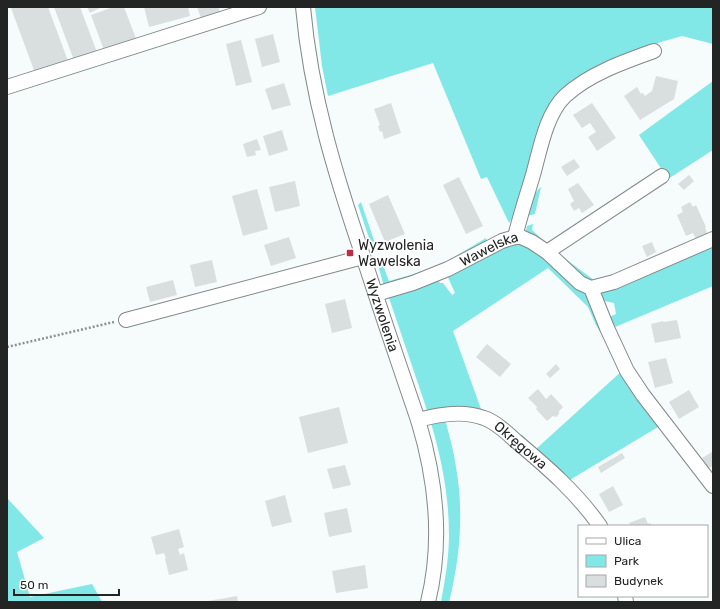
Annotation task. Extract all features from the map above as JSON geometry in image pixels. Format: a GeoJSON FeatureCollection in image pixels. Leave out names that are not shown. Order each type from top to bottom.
{"type":"FeatureCollection","features":[{"type":"Feature","properties":{"kind":"street"},"geometry":{"type":"LineString","coordinates":[[7,87],[260,7]]}},
{"type":"Feature","properties":{"kind":"street","name":"Wyzwolenia"},"geometry":{"type":"LineString","coordinates":[[303,7],[311,69],[323,127],[335,172],[418,420],[429,460],[436,509],[436,554],[428,602]]}},
{"type":"Feature","properties":{"kind":"street"},"geometry":{"type":"LineString","coordinates":[[515,236],[545,133],[556,107],[564,97],[576,87],[622,63],[654,51]]}},
{"type":"Feature","properties":{"kind":"street"},"geometry":{"type":"LineString","coordinates":[[546,252],[662,176]]}},
{"type":"Feature","properties":{"kind":"street","name":"Wawelska"},"geometry":{"type":"LineString","coordinates":[[376,294],[413,283],[448,269],[502,240],[515,236],[526,238],[546,252],[580,283],[591,288]]}},
{"type":"Feature","properties":{"kind":"street"},"geometry":{"type":"LineString","coordinates":[[713,239],[614,282],[591,288],[607,328],[627,371],[643,395],[713,486]]}},
{"type":"Feature","properties":{"kind":"street"},"geometry":{"type":"LineString","coordinates":[[126,320],[363,257]]}},
{"type":"Feature","properties":{"kind":"street","name":"Okręgowa"},"geometry":{"type":"LineString","coordinates":[[418,420],[456,414],[475,415],[485,418],[564,482],[599,525]]}},
{"type":"Feature","properties":{"kind":"path"},"geometry":{"type":"LineString","coordinates":[[7,347],[126,320]]}},
{"type":"Feature","properties":{"kind":"green space"},"geometry":{"type":"Polygon","coordinates":[[[315,7],[713,7],[713,44],[682,36],[661,42],[622,57],[570,84],[515,214],[509,223],[487,177],[481,179],[433,63],[328,96],[322,66],[315,7]]]}},
{"type":"Feature","properties":{"kind":"green space"},"geometry":{"type":"Polygon","coordinates":[[[713,81],[713,150],[668,179],[639,135],[713,81]]]}},
{"type":"Feature","properties":{"kind":"green space"},"geometry":{"type":"Polygon","coordinates":[[[541,187],[535,214],[527,216],[533,196],[541,187]]]}},
{"type":"Feature","properties":{"kind":"green space"},"geometry":{"type":"Polygon","coordinates":[[[361,202],[376,246],[372,247],[358,205],[361,202]]]}},
{"type":"Feature","properties":{"kind":"green space"},"geometry":{"type":"Polygon","coordinates":[[[533,224],[532,230],[548,245],[545,247],[526,231],[527,226],[533,224]]]}},
{"type":"Feature","properties":{"kind":"green space"},"geometry":{"type":"Polygon","coordinates":[[[486,238],[487,244],[447,266],[384,286],[377,262],[381,260],[389,281],[436,268],[486,238]]]}},
{"type":"Feature","properties":{"kind":"green space"},"geometry":{"type":"Polygon","coordinates":[[[520,243],[529,245],[588,293],[610,348],[596,325],[588,307],[548,268],[453,331],[482,412],[427,410],[388,295],[437,278],[452,295],[455,293],[446,273],[493,251],[520,243]]]}},
{"type":"Feature","properties":{"kind":"green space"},"geometry":{"type":"Polygon","coordinates":[[[713,243],[713,286],[615,327],[619,342],[607,318],[616,314],[614,303],[600,300],[601,292],[713,243]]]}},
{"type":"Feature","properties":{"kind":"green space"},"geometry":{"type":"Polygon","coordinates":[[[556,252],[594,280],[599,280],[602,283],[589,281],[575,271],[556,252]]]}},
{"type":"Feature","properties":{"kind":"green space"},"geometry":{"type":"Polygon","coordinates":[[[623,370],[663,424],[568,481],[519,437],[522,435],[536,449],[623,370]]]}},
{"type":"Feature","properties":{"kind":"green space"},"geometry":{"type":"Polygon","coordinates":[[[445,419],[453,449],[458,484],[460,501],[460,535],[456,569],[449,602],[441,602],[448,561],[449,521],[444,479],[431,423],[445,419]]]}},
{"type":"Feature","properties":{"kind":"green space"},"geometry":{"type":"Polygon","coordinates":[[[7,498],[44,538],[17,552],[30,597],[92,584],[102,602],[7,602],[7,498]]]}},
{"type":"Feature","properties":{"kind":"building"},"geometry":{"type":"Polygon","coordinates":[[[48,7],[68,61],[35,73],[11,8],[48,7]]]}},
{"type":"Feature","properties":{"kind":"building"},"geometry":{"type":"Polygon","coordinates":[[[54,7],[80,7],[98,55],[75,63],[54,7]]]}},
{"type":"Feature","properties":{"kind":"building"},"geometry":{"type":"Polygon","coordinates":[[[87,7],[102,7],[90,13],[87,7]]]}},
{"type":"Feature","properties":{"kind":"building"},"geometry":{"type":"Polygon","coordinates":[[[113,7],[124,7],[137,41],[105,53],[91,15],[113,7]]]}},
{"type":"Feature","properties":{"kind":"building"},"geometry":{"type":"Polygon","coordinates":[[[144,7],[188,7],[190,16],[149,27],[144,7]]]}},
{"type":"Feature","properties":{"kind":"building"},"geometry":{"type":"Polygon","coordinates":[[[197,7],[218,7],[220,12],[201,18],[197,7]]]}},
{"type":"Feature","properties":{"kind":"building"},"geometry":{"type":"Polygon","coordinates":[[[273,34],[280,62],[262,67],[255,39],[273,34]]]}},
{"type":"Feature","properties":{"kind":"building"},"geometry":{"type":"Polygon","coordinates":[[[241,40],[252,82],[236,86],[226,44],[241,40]]]}},
{"type":"Feature","properties":{"kind":"building"},"geometry":{"type":"Polygon","coordinates":[[[656,76],[678,81],[674,99],[640,120],[624,96],[637,87],[641,94],[643,93],[645,96],[652,91],[656,76]]]}},
{"type":"Feature","properties":{"kind":"building"},"geometry":{"type":"Polygon","coordinates":[[[284,83],[291,105],[272,110],[265,89],[284,83]]]}},
{"type":"Feature","properties":{"kind":"building"},"geometry":{"type":"Polygon","coordinates":[[[391,103],[401,133],[384,139],[382,131],[380,132],[378,126],[380,125],[374,109],[391,103]]]}},
{"type":"Feature","properties":{"kind":"building"},"geometry":{"type":"Polygon","coordinates":[[[592,103],[616,138],[597,151],[588,137],[596,132],[590,123],[582,128],[573,115],[592,103]]]}},
{"type":"Feature","properties":{"kind":"building"},"geometry":{"type":"Polygon","coordinates":[[[282,130],[288,150],[269,156],[263,136],[282,130]]]}},
{"type":"Feature","properties":{"kind":"building"},"geometry":{"type":"Polygon","coordinates":[[[257,139],[261,150],[255,151],[256,155],[247,157],[243,144],[257,139]]]}},
{"type":"Feature","properties":{"kind":"building"},"geometry":{"type":"Polygon","coordinates":[[[574,159],[580,167],[567,176],[561,167],[574,159]]]}},
{"type":"Feature","properties":{"kind":"building"},"geometry":{"type":"Polygon","coordinates":[[[689,175],[694,181],[684,190],[678,184],[689,175]]]}},
{"type":"Feature","properties":{"kind":"building"},"geometry":{"type":"Polygon","coordinates":[[[459,177],[483,226],[466,234],[443,185],[459,177]]]}},
{"type":"Feature","properties":{"kind":"building"},"geometry":{"type":"Polygon","coordinates":[[[295,181],[300,206],[275,212],[269,187],[295,181]]]}},
{"type":"Feature","properties":{"kind":"building"},"geometry":{"type":"Polygon","coordinates":[[[578,183],[594,205],[582,213],[579,208],[574,211],[570,204],[574,201],[568,189],[578,183]]]}},
{"type":"Feature","properties":{"kind":"building"},"geometry":{"type":"Polygon","coordinates":[[[257,189],[268,229],[243,236],[232,196],[257,189]]]}},
{"type":"Feature","properties":{"kind":"building"},"geometry":{"type":"Polygon","coordinates":[[[388,195],[405,234],[385,242],[369,204],[388,195]]]}},
{"type":"Feature","properties":{"kind":"building"},"geometry":{"type":"Polygon","coordinates":[[[690,202],[693,207],[696,205],[706,227],[707,234],[696,239],[693,233],[686,236],[677,215],[683,212],[681,207],[690,202]]]}},
{"type":"Feature","properties":{"kind":"building"},"geometry":{"type":"Polygon","coordinates":[[[289,237],[296,258],[271,266],[264,245],[289,237]]]}},
{"type":"Feature","properties":{"kind":"building"},"geometry":{"type":"Polygon","coordinates":[[[652,242],[656,252],[647,257],[642,246],[652,242]]]}},
{"type":"Feature","properties":{"kind":"building"},"geometry":{"type":"Polygon","coordinates":[[[212,260],[217,282],[195,287],[190,265],[212,260]]]}},
{"type":"Feature","properties":{"kind":"building"},"geometry":{"type":"Polygon","coordinates":[[[173,280],[177,295],[150,302],[146,287],[173,280]]]}},
{"type":"Feature","properties":{"kind":"building"},"geometry":{"type":"Polygon","coordinates":[[[345,299],[352,328],[332,333],[325,304],[345,299]]]}},
{"type":"Feature","properties":{"kind":"building"},"geometry":{"type":"Polygon","coordinates":[[[677,320],[681,338],[655,343],[651,324],[677,320]]]}},
{"type":"Feature","properties":{"kind":"building"},"geometry":{"type":"Polygon","coordinates":[[[487,344],[511,364],[500,377],[476,357],[487,344]]]}},
{"type":"Feature","properties":{"kind":"building"},"geometry":{"type":"Polygon","coordinates":[[[666,358],[673,383],[655,388],[648,362],[666,358]]]}},
{"type":"Feature","properties":{"kind":"building"},"geometry":{"type":"Polygon","coordinates":[[[556,364],[560,369],[550,378],[546,374],[556,364]]]}},
{"type":"Feature","properties":{"kind":"building"},"geometry":{"type":"Polygon","coordinates":[[[538,389],[546,399],[551,394],[563,407],[556,417],[553,416],[547,421],[536,409],[537,407],[528,398],[538,389]]]}},
{"type":"Feature","properties":{"kind":"building"},"geometry":{"type":"Polygon","coordinates":[[[689,390],[699,407],[679,419],[669,402],[689,390]]]}},
{"type":"Feature","properties":{"kind":"building"},"geometry":{"type":"Polygon","coordinates":[[[339,407],[348,443],[308,453],[299,417],[339,407]]]}},
{"type":"Feature","properties":{"kind":"building"},"geometry":{"type":"Polygon","coordinates":[[[712,452],[713,466],[708,468],[702,458],[712,452]]]}},
{"type":"Feature","properties":{"kind":"building"},"geometry":{"type":"Polygon","coordinates":[[[622,453],[625,458],[601,473],[598,467],[622,453]]]}},
{"type":"Feature","properties":{"kind":"building"},"geometry":{"type":"Polygon","coordinates":[[[345,465],[351,485],[333,489],[327,469],[345,465]]]}},
{"type":"Feature","properties":{"kind":"building"},"geometry":{"type":"Polygon","coordinates":[[[613,486],[623,505],[609,512],[599,494],[613,486]]]}},
{"type":"Feature","properties":{"kind":"building"},"geometry":{"type":"Polygon","coordinates":[[[285,495],[292,522],[272,527],[265,501],[285,495]]]}},
{"type":"Feature","properties":{"kind":"building"},"geometry":{"type":"Polygon","coordinates":[[[347,508],[352,532],[329,537],[324,513],[347,508]]]}},
{"type":"Feature","properties":{"kind":"building"},"geometry":{"type":"Polygon","coordinates":[[[645,517],[648,524],[650,523],[651,525],[630,525],[629,523],[645,517]]]}},
{"type":"Feature","properties":{"kind":"building"},"geometry":{"type":"Polygon","coordinates":[[[179,529],[184,547],[178,549],[180,555],[184,553],[188,570],[169,575],[164,553],[156,555],[151,537],[179,529]]]}},
{"type":"Feature","properties":{"kind":"building"},"geometry":{"type":"Polygon","coordinates":[[[365,565],[368,588],[336,593],[332,571],[365,565]]]}},
{"type":"Feature","properties":{"kind":"building"},"geometry":{"type":"Polygon","coordinates":[[[237,596],[238,602],[208,602],[208,601],[237,596]]]}},
{"type":"Feature","properties":{"kind":"place","name":"Wyzwolenia Wawelska"},"geometry":{"type":"Point","coordinates":[350,253]}}]}
